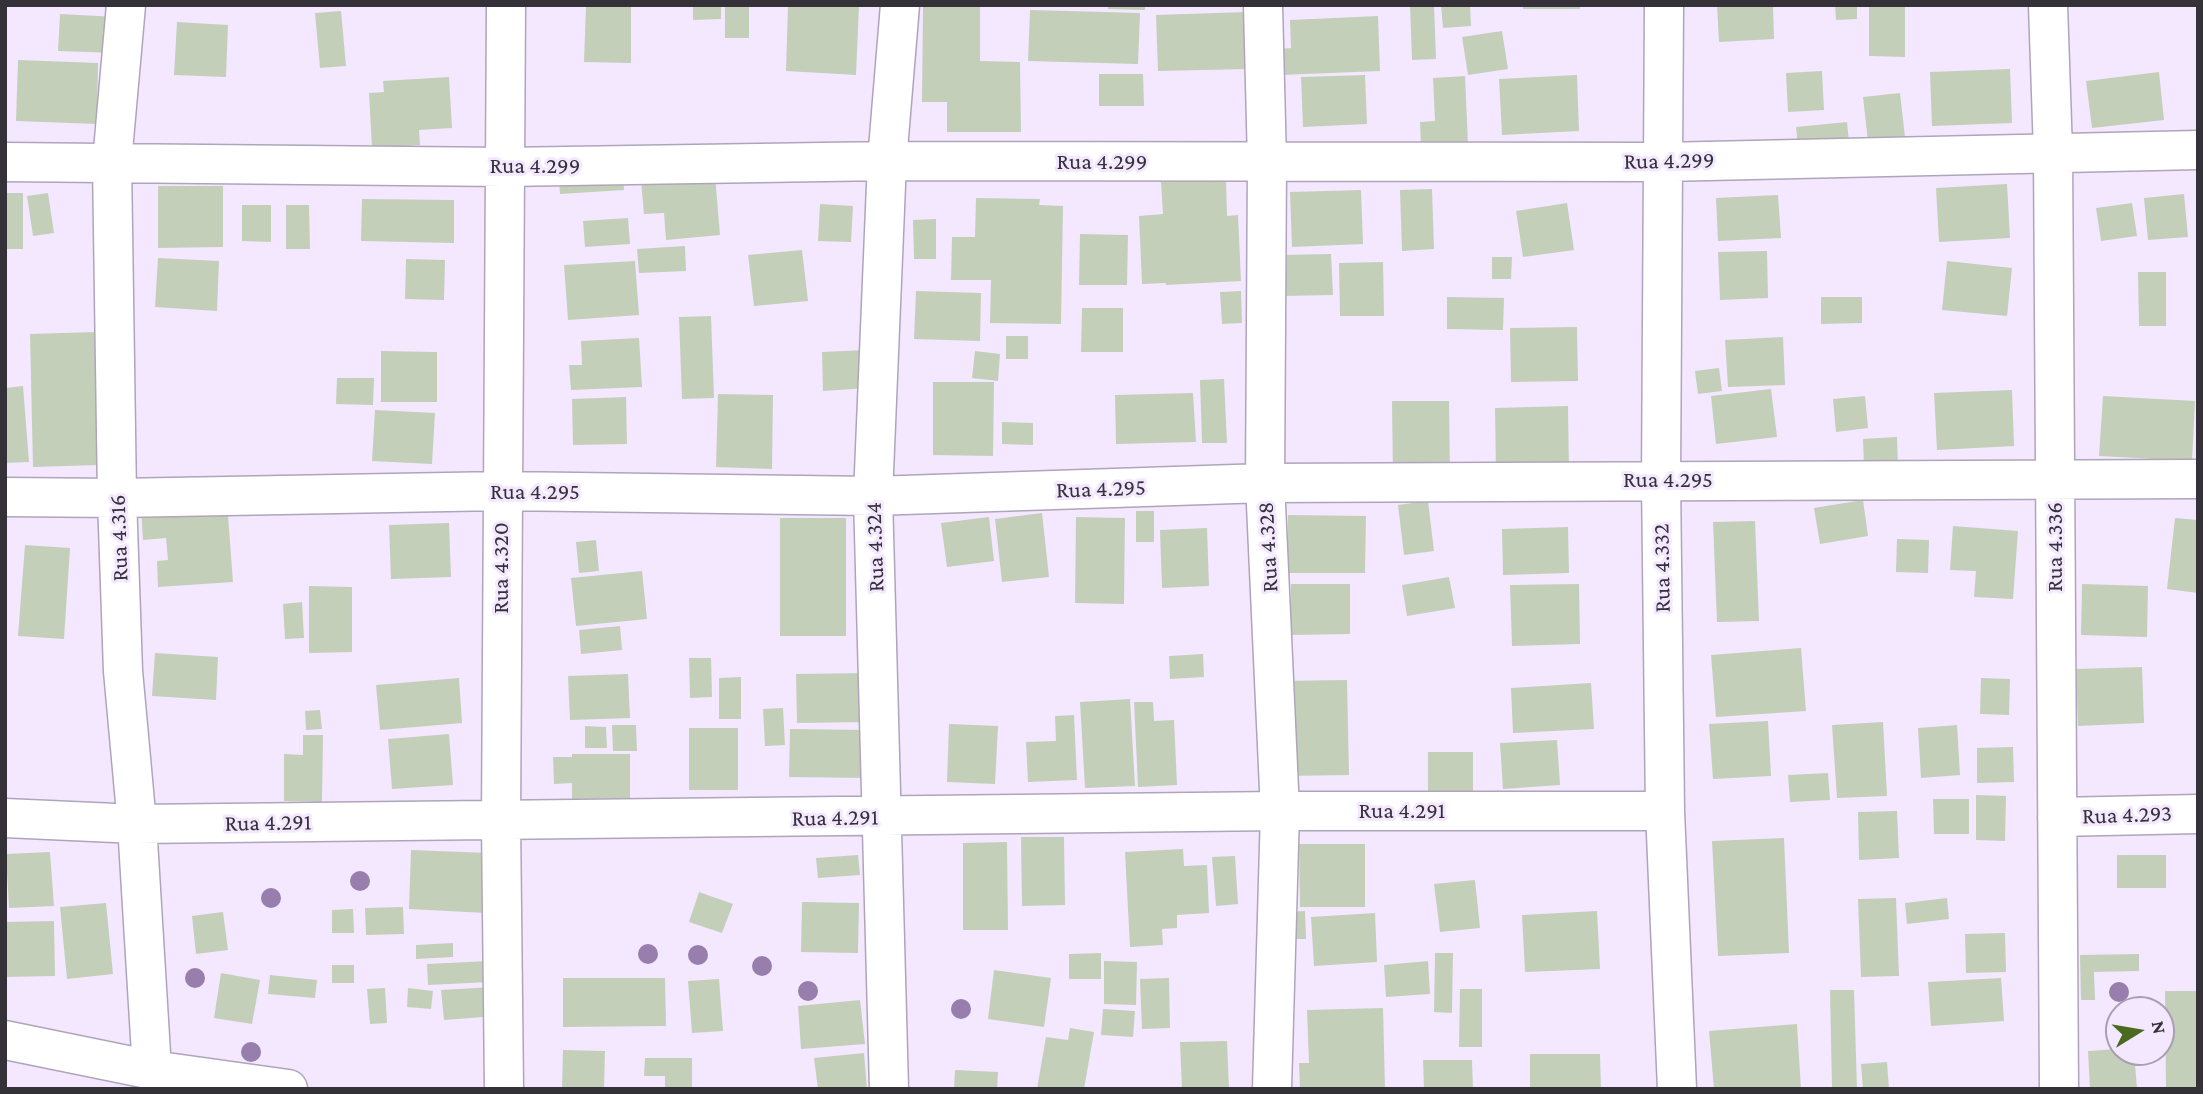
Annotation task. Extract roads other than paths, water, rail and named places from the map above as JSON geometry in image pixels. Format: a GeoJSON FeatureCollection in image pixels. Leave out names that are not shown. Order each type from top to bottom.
{"type":"FeatureCollection","features":[{"type":"Feature","properties":{"kind":"street","name":"Rua 4.316"},"geometry":{"type":"LineString","coordinates":[[127,5],[112,162],[117,498],[123,671],[137,824],[152,1070]]}},
{"type":"Feature","properties":{"kind":"street","name":"Rua 4.320"},"geometry":{"type":"LineString","coordinates":[[504,1089],[501,821],[506,5]]}},
{"type":"Feature","properties":{"kind":"street","name":"Rua 4.324"},"geometry":{"type":"LineString","coordinates":[[889,1089],[873,496],[887,161],[900,5]]}},
{"type":"Feature","properties":{"kind":"street","name":"Rua 4.328"},"geometry":{"type":"LineString","coordinates":[[1264,5],[1267,163],[1265,483],[1280,811],[1272,1089]]}},
{"type":"Feature","properties":{"kind":"street","name":"Rua 4.332"},"geometry":{"type":"LineString","coordinates":[[1664,5],[1661,480],[1665,811],[1677,1089]]}},
{"type":"Feature","properties":{"kind":"street","name":"Rua 4.336"},"geometry":{"type":"LineString","coordinates":[[2048,5],[2053,152],[2059,1089]]}},
{"type":"Feature","properties":{"kind":"street","name":"Rua 4.299"},"geometry":{"type":"LineString","coordinates":[[5,162],[504,167],[887,161],[1663,162],[2198,150]]}},
{"type":"Feature","properties":{"kind":"street","name":"Rua 4.295"},"geometry":{"type":"LineString","coordinates":[[5,497],[117,498],[502,491],[873,496],[1265,483],[2198,479]]}},
{"type":"Feature","properties":{"kind":"street","name":"Rua 4.291"},"geometry":{"type":"LineString","coordinates":[[5,818],[137,824],[1280,811],[1665,811]]}},
{"type":"Feature","properties":{"kind":"street","name":"Rua 4.293"},"geometry":{"type":"LineString","coordinates":[[2057,817],[2198,814]]}},
{"type":"Feature","properties":{"kind":"street"},"geometry":{"type":"LineString","coordinates":[[5,1040],[152,1070],[288,1089]]}}]}
